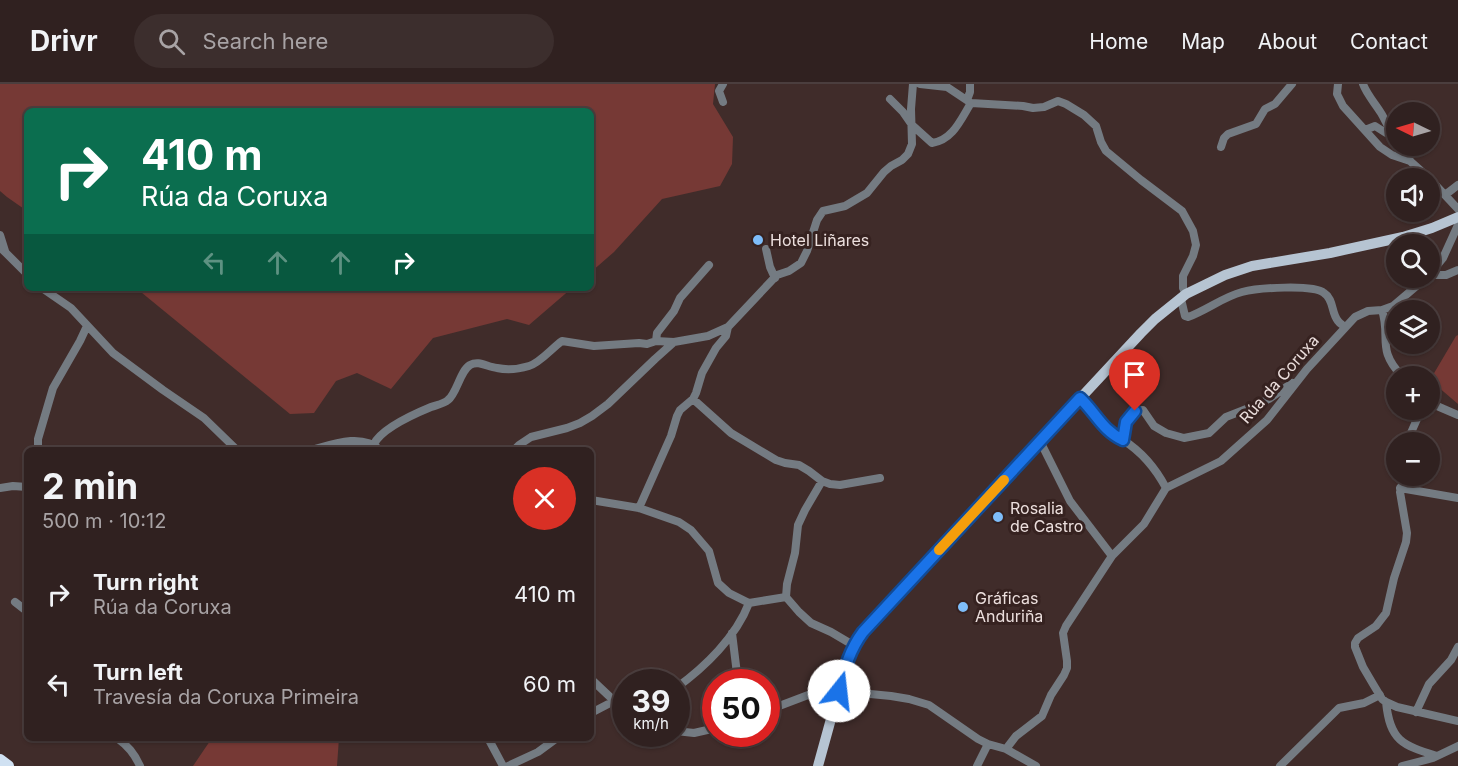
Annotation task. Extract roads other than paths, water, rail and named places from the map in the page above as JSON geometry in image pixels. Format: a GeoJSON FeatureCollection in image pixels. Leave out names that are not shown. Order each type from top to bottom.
{"type":"FeatureCollection","features":[{"type":"Feature","properties":{"kind":"highway"},"geometry":{"type":"LineString","coordinates":[[0,760],[8,766]]}},
{"type":"Feature","properties":{"kind":"main road"},"geometry":{"type":"LineString","coordinates":[[819,766],[847,661],[854,645],[1155,319],[1184,297],[1225,275],[1252,266],[1403,237],[1458,217]]}},
{"type":"Feature","properties":{"kind":"street"},"geometry":{"type":"LineString","coordinates":[[723,84],[719,91],[723,102]]}},
{"type":"Feature","properties":{"kind":"street"},"geometry":{"type":"LineString","coordinates":[[323,447],[353,441],[377,447],[377,438],[415,414],[448,400],[466,368],[472,364],[479,363],[496,368],[513,369],[528,367],[562,341],[594,346],[647,344],[656,341],[674,342],[708,336],[728,327],[777,275],[801,263],[817,220],[823,211],[845,206],[867,193],[884,172],[908,154],[912,144],[913,84]]}},
{"type":"Feature","properties":{"kind":"street"},"geometry":{"type":"LineString","coordinates":[[920,84],[947,87],[969,101],[1033,108],[1044,107],[1058,101],[1084,115],[1096,126],[1106,151],[1182,211],[1188,221],[1196,245],[1183,276],[1185,316],[1188,317],[1241,292],[1295,288],[1317,289],[1323,291],[1331,300],[1337,321],[1345,327]]}},
{"type":"Feature","properties":{"kind":"street"},"geometry":{"type":"LineString","coordinates":[[890,99],[912,125],[932,143],[940,142],[949,137],[969,101],[970,84]]}},
{"type":"Feature","properties":{"kind":"street"},"geometry":{"type":"LineString","coordinates":[[1221,147],[1228,134],[1256,124],[1265,109],[1275,104],[1292,84]]}},
{"type":"Feature","properties":{"kind":"street"},"geometry":{"type":"LineString","coordinates":[[1338,84],[1337,94],[1343,106],[1380,147],[1392,155],[1410,160]]}},
{"type":"Feature","properties":{"kind":"street"},"geometry":{"type":"LineString","coordinates":[[1363,84],[1386,121]]}},
{"type":"Feature","properties":{"kind":"street"},"geometry":{"type":"LineString","coordinates":[[1365,130],[1375,126],[1386,133]]}},
{"type":"Feature","properties":{"kind":"street"},"geometry":{"type":"LineString","coordinates":[[1409,156],[1418,168]]}},
{"type":"Feature","properties":{"kind":"street"},"geometry":{"type":"LineString","coordinates":[[1445,195],[1458,185]]}},
{"type":"Feature","properties":{"kind":"street"},"geometry":{"type":"LineString","coordinates":[[1440,190],[1458,209]]}},
{"type":"Feature","properties":{"kind":"street"},"geometry":{"type":"LineString","coordinates":[[1440,262],[1458,225]]}},
{"type":"Feature","properties":{"kind":"street"},"geometry":{"type":"LineString","coordinates":[[0,235],[3,250],[24,271]]}},
{"type":"Feature","properties":{"kind":"street"},"geometry":{"type":"LineString","coordinates":[[766,249],[775,278]]}},
{"type":"Feature","properties":{"kind":"street"},"geometry":{"type":"LineString","coordinates":[[656,341],[657,333],[674,311],[680,298],[709,265]]}},
{"type":"Feature","properties":{"kind":"street"},"geometry":{"type":"LineString","coordinates":[[1440,274],[1458,270]]}},
{"type":"Feature","properties":{"kind":"street","name":"Rúa da Coruxa"},"geometry":{"type":"LineString","coordinates":[[1166,488],[1221,461],[1267,420],[1302,376],[1355,317],[1368,311],[1393,306],[1415,288]]}},
{"type":"Feature","properties":{"kind":"street"},"geometry":{"type":"LineString","coordinates":[[46,291],[71,308],[112,353],[204,418],[234,447]]}},
{"type":"Feature","properties":{"kind":"street"},"geometry":{"type":"LineString","coordinates":[[1382,310],[1385,319],[1388,357],[1393,366]]}},
{"type":"Feature","properties":{"kind":"street"},"geometry":{"type":"LineString","coordinates":[[38,447],[38,439],[53,388],[87,326]]}},
{"type":"Feature","properties":{"kind":"street"},"geometry":{"type":"LineString","coordinates":[[639,508],[671,436],[677,416],[680,410],[693,399],[702,373],[716,348],[726,336],[728,327]]}},
{"type":"Feature","properties":{"kind":"street"},"geometry":{"type":"LineString","coordinates":[[517,447],[531,437],[567,428],[592,416],[608,404],[674,342]]}},
{"type":"Feature","properties":{"kind":"street"},"geometry":{"type":"LineString","coordinates":[[1123,440],[1126,422],[1135,411],[1143,410],[1154,426],[1166,433],[1184,438],[1209,433],[1226,417],[1269,399],[1302,376]]}},
{"type":"Feature","properties":{"kind":"street"},"geometry":{"type":"LineString","coordinates":[[1006,749],[1016,736],[1042,716],[1066,668],[1063,633],[1112,556],[1144,524],[1166,488],[1158,472],[1146,458],[1106,429],[1080,398]]}},
{"type":"Feature","properties":{"kind":"street"},"geometry":{"type":"LineString","coordinates":[[693,399],[731,433],[776,460],[799,465],[822,481],[840,485],[880,478]]}},
{"type":"Feature","properties":{"kind":"street"},"geometry":{"type":"LineString","coordinates":[[1440,407],[1458,415]]}},
{"type":"Feature","properties":{"kind":"street"},"geometry":{"type":"LineString","coordinates":[[1040,441],[1070,501],[1112,556]]}},
{"type":"Feature","properties":{"kind":"street"},"geometry":{"type":"LineString","coordinates":[[822,481],[798,525],[786,597],[811,623],[854,645]]}},
{"type":"Feature","properties":{"kind":"street"},"geometry":{"type":"LineString","coordinates":[[0,488],[24,487]]}},
{"type":"Feature","properties":{"kind":"street"},"geometry":{"type":"LineString","coordinates":[[1437,756],[1406,745],[1396,737],[1387,716],[1383,698],[1363,667],[1355,643],[1358,638],[1376,626],[1386,613],[1406,542],[1407,533],[1400,488],[1458,498]]}},
{"type":"Feature","properties":{"kind":"street"},"geometry":{"type":"LineString","coordinates":[[594,500],[639,508],[679,522],[691,530],[709,551],[718,583],[729,593],[749,603],[786,597]]}},
{"type":"Feature","properties":{"kind":"street"},"geometry":{"type":"LineString","coordinates":[[15,602],[24,607]]}},
{"type":"Feature","properties":{"kind":"street"},"geometry":{"type":"LineString","coordinates":[[690,677],[705,666],[732,633],[743,619],[749,603]]}},
{"type":"Feature","properties":{"kind":"street"},"geometry":{"type":"LineString","coordinates":[[732,633],[736,669]]}},
{"type":"Feature","properties":{"kind":"street"},"geometry":{"type":"LineString","coordinates":[[1416,712],[1429,684],[1455,661],[1458,647]]}},
{"type":"Feature","properties":{"kind":"street"},"geometry":{"type":"LineString","coordinates":[[594,682],[612,699]]}},
{"type":"Feature","properties":{"kind":"street"},"geometry":{"type":"LineString","coordinates":[[780,706],[816,692],[839,691],[909,699],[929,705],[988,744],[1006,749],[1036,766]]}},
{"type":"Feature","properties":{"kind":"street"},"geometry":{"type":"LineString","coordinates":[[1280,766],[1339,708],[1383,698],[1397,707],[1458,721]]}},
{"type":"Feature","properties":{"kind":"street"},"geometry":{"type":"LineString","coordinates":[[594,711],[612,702]]}},
{"type":"Feature","properties":{"kind":"street"},"geometry":{"type":"LineString","coordinates":[[121,741],[134,753],[140,766]]}},
{"type":"Feature","properties":{"kind":"street"},"geometry":{"type":"LineString","coordinates":[[490,741],[503,766]]}},
{"type":"Feature","properties":{"kind":"street"},"geometry":{"type":"LineString","coordinates":[[508,766],[538,752],[553,741]]}},
{"type":"Feature","properties":{"kind":"street"},"geometry":{"type":"LineString","coordinates":[[977,766],[988,744]]}},
{"type":"Feature","properties":{"kind":"street"},"geometry":{"type":"LineString","coordinates":[[1402,766],[1437,756],[1458,746]]}},
{"type":"Feature","properties":{"kind":"place","name":"Hotel Liñares"},"geometry":{"type":"Point","coordinates":[758,240]}},
{"type":"Feature","properties":{"kind":"place","name":"Rosalia de Castro"},"geometry":{"type":"Point","coordinates":[998,517]}},
{"type":"Feature","properties":{"kind":"place","name":"Gráficas Anduriña"},"geometry":{"type":"Point","coordinates":[963,607]}}]}
